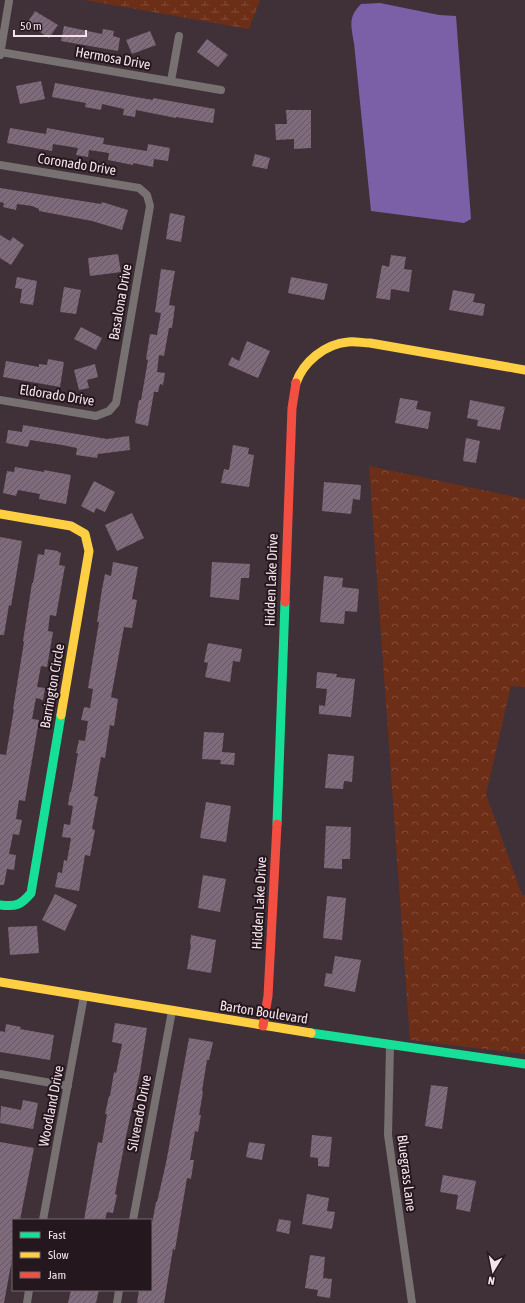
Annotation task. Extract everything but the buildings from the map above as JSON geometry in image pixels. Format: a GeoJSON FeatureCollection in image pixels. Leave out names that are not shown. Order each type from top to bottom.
{"type":"FeatureCollection","features":[{"type":"Feature","properties":{"kind":"street"},"geometry":{"type":"LineString","coordinates":[[0,54],[8,1]]}},
{"type":"Feature","properties":{"kind":"street"},"geometry":{"type":"LineString","coordinates":[[171,81],[178,36]]}},
{"type":"Feature","properties":{"kind":"street","name":"Hermosa Drive"},"geometry":{"type":"LineString","coordinates":[[0,54],[220,90]]}},
{"type":"Feature","properties":{"kind":"street","name":"Coronado Drive"},"geometry":{"type":"LineString","coordinates":[[0,165],[139,188],[147,195]]}},
{"type":"Feature","properties":{"kind":"street","name":"Basalona Drive"},"geometry":{"type":"LineString","coordinates":[[109,411],[116,403],[150,206],[147,195]]}},
{"type":"Feature","properties":{"kind":"street","name":"Hidden Lake Drive"},"geometry":{"type":"LineString","coordinates":[[263,1026],[268,996],[275,876],[292,408],[296,381],[309,360],[329,347],[347,342],[370,343],[525,370]]}},
{"type":"Feature","properties":{"kind":"street","name":"Eldorado Drive"},"geometry":{"type":"LineString","coordinates":[[0,400],[96,416],[109,411]]}},
{"type":"Feature","properties":{"kind":"street","name":"Barrington Circle"},"geometry":{"type":"LineString","coordinates":[[0,514],[71,526],[85,534],[89,551],[31,893],[22,904],[11,907],[0,905]]}},
{"type":"Feature","properties":{"kind":"street","name":"Barton Boulevard"},"geometry":{"type":"LineString","coordinates":[[0,982],[390,1046],[525,1064]]}},
{"type":"Feature","properties":{"kind":"street","name":"Woodland Drive"},"geometry":{"type":"LineString","coordinates":[[43,1219],[84,996]]}},
{"type":"Feature","properties":{"kind":"street","name":"Silverado Drive"},"geometry":{"type":"LineString","coordinates":[[133,1219],[172,1011]]}},
{"type":"Feature","properties":{"kind":"street","name":"Bluegrass Lane"},"geometry":{"type":"LineString","coordinates":[[390,1046],[388,1135],[412,1303]]}},
{"type":"Feature","properties":{"kind":"street"},"geometry":{"type":"LineString","coordinates":[[0,1074],[68,1086]]}},
{"type":"Feature","properties":{"kind":"street"},"geometry":{"type":"LineString","coordinates":[[27,1303],[29,1291]]}},
{"type":"Feature","properties":{"kind":"street"},"geometry":{"type":"LineString","coordinates":[[117,1303],[120,1291]]}},
{"type":"Feature","properties":{"kind":"green space"},"geometry":{"type":"Polygon","coordinates":[[[85,0],[260,0],[249,29],[85,0]]]}},
{"type":"Feature","properties":{"kind":"green space"},"geometry":{"type":"Polygon","coordinates":[[[369,466],[525,499],[525,687],[511,686],[486,794],[522,895],[525,895],[525,1054],[410,1040],[369,466]]]}},
{"type":"Feature","properties":{"kind":"shaded area"},"geometry":{"type":"Polygon","coordinates":[[[380,3],[439,15],[456,16],[471,219],[464,223],[371,211],[351,26],[352,17],[361,4],[380,3]]]}},
{"type":"Feature","properties":{"kind":"traffic: fast"},"geometry":{"type":"LineString","coordinates":[[277,824],[285,602]]}},
{"type":"Feature","properties":{"kind":"traffic: fast"},"geometry":{"type":"LineString","coordinates":[[0,905],[10,906],[21,903],[31,893],[61,715]]}},
{"type":"Feature","properties":{"kind":"traffic: fast"},"geometry":{"type":"LineString","coordinates":[[311,1033],[525,1064]]}},
{"type":"Feature","properties":{"kind":"traffic: slow"},"geometry":{"type":"LineString","coordinates":[[296,383],[299,375],[309,361],[316,355],[339,343],[351,342],[370,343],[525,370]]}},
{"type":"Feature","properties":{"kind":"traffic: slow"},"geometry":{"type":"LineString","coordinates":[[0,514],[71,526],[85,534],[89,551],[61,715]]}},
{"type":"Feature","properties":{"kind":"traffic: slow"},"geometry":{"type":"LineString","coordinates":[[0,982],[311,1033]]}},
{"type":"Feature","properties":{"kind":"traffic: jam"},"geometry":{"type":"LineString","coordinates":[[285,602],[292,408],[296,383]]}},
{"type":"Feature","properties":{"kind":"traffic: jam"},"geometry":{"type":"LineString","coordinates":[[263,1026],[268,996],[277,824]]}}]}
